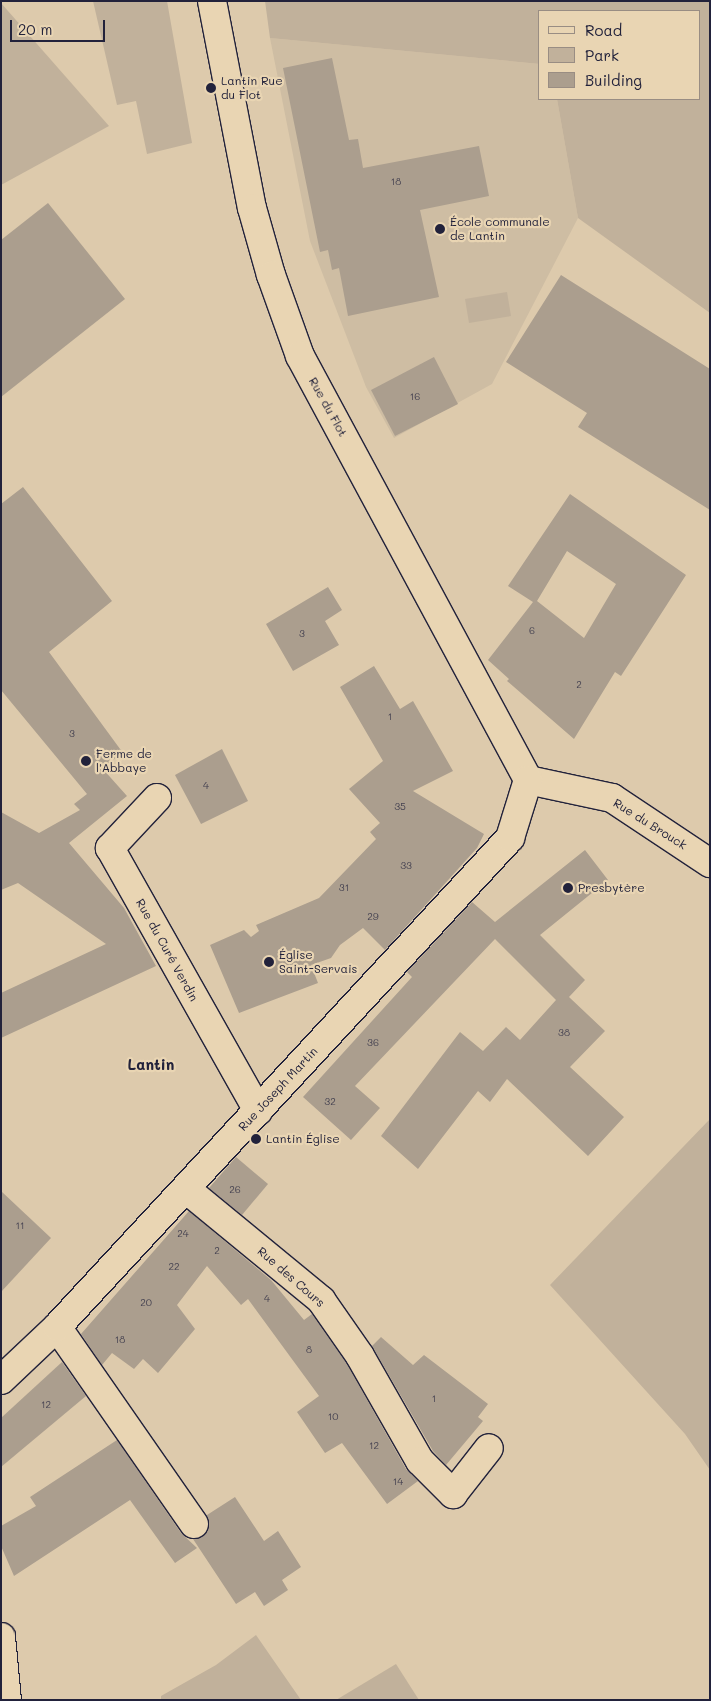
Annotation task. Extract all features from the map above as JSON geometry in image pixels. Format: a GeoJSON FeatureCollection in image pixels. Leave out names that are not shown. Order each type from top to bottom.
{"type":"FeatureCollection","features":[{"type":"Feature","properties":{"kind":"street","name":"Rue du Flot"},"geometry":{"type":"LineString","coordinates":[[212,1],[252,208],[271,275],[300,356],[528,780]]}},
{"type":"Feature","properties":{"kind":"street","name":"Rue du Brouck"},"geometry":{"type":"LineString","coordinates":[[528,780],[612,798],[710,863]]}},
{"type":"Feature","properties":{"kind":"street","name":"Rue Joseph Martin"},"geometry":{"type":"LineString","coordinates":[[1,1380],[57,1327],[510,838],[528,780]]}},
{"type":"Feature","properties":{"kind":"street","name":"Rue du Curé Verdin"},"geometry":{"type":"LineString","coordinates":[[157,798],[110,848],[258,1111]]}},
{"type":"Feature","properties":{"kind":"street","name":"Rue des Cours"},"geometry":{"type":"LineString","coordinates":[[186,1189],[321,1300],[360,1356],[420,1461],[453,1494],[489,1448]]}},
{"type":"Feature","properties":{"kind":"street"},"geometry":{"type":"LineString","coordinates":[[57,1327],[194,1524]]}},
{"type":"Feature","properties":{"kind":"street"},"geometry":{"type":"LineString","coordinates":[[1,1637],[7,1700]]}},
{"type":"Feature","properties":{"kind":"shaded area","name":"École communale de Lantin"},"geometry":{"type":"Polygon","coordinates":[[[270,38],[538,64],[538,100],[557,100],[578,218],[492,384],[394,438],[366,387],[310,241],[270,38]]]}},
{"type":"Feature","properties":{"kind":"green space"},"geometry":{"type":"Polygon","coordinates":[[[93,1],[167,1],[192,143],[147,154],[136,101],[117,105],[93,1]]]}},
{"type":"Feature","properties":{"kind":"green space"},"geometry":{"type":"Polygon","coordinates":[[[265,1],[710,1],[710,313],[578,218],[557,100],[701,100],[701,10],[538,10],[538,64],[270,38],[265,1]]]}},
{"type":"Feature","properties":{"kind":"green space"},"geometry":{"type":"Polygon","coordinates":[[[1,3],[109,126],[1,185],[1,3]]]}},
{"type":"Feature","properties":{"kind":"green space"},"geometry":{"type":"Polygon","coordinates":[[[507,292],[511,316],[469,323],[465,299],[507,292]]]}},
{"type":"Feature","properties":{"kind":"green space"},"geometry":{"type":"Polygon","coordinates":[[[710,1119],[710,1470],[685,1434],[550,1285],[710,1119]]]}},
{"type":"Feature","properties":{"kind":"green space"},"geometry":{"type":"Polygon","coordinates":[[[256,1635],[301,1700],[161,1700],[161,1696],[216,1665],[256,1635]]]}},
{"type":"Feature","properties":{"kind":"green space"},"geometry":{"type":"Polygon","coordinates":[[[396,1664],[419,1700],[336,1700],[396,1664]]]}},
{"type":"Feature","properties":{"kind":"building"},"geometry":{"type":"Polygon","coordinates":[[[332,58],[349,140],[358,139],[363,168],[479,146],[489,196],[420,210],[439,297],[348,316],[339,268],[332,270],[328,250],[320,252],[283,68],[332,58]]]}},
{"type":"Feature","properties":{"kind":"building"},"geometry":{"type":"Polygon","coordinates":[[[48,203],[125,299],[1,397],[1,240],[48,203]]]}},
{"type":"Feature","properties":{"kind":"building"},"geometry":{"type":"Polygon","coordinates":[[[561,275],[710,369],[710,510],[578,427],[587,413],[506,362],[561,275]]]}},
{"type":"Feature","properties":{"kind":"building"},"geometry":{"type":"Polygon","coordinates":[[[434,357],[458,404],[395,436],[371,390],[434,357]]]}},
{"type":"Feature","properties":{"kind":"building","name":"Ferme de l'Abbaye"},"geometry":{"type":"Polygon","coordinates":[[[23,487],[112,601],[49,652],[123,753],[102,768],[127,796],[69,843],[124,908],[156,966],[1,1038],[1,993],[106,944],[18,883],[1,890],[1,812],[39,833],[80,810],[74,804],[87,794],[1,690],[1,504],[23,487]]]}},
{"type":"Feature","properties":{"kind":"building"},"geometry":{"type":"Polygon","coordinates":[[[570,494],[686,575],[621,676],[615,672],[574,739],[507,681],[509,679],[488,660],[533,602],[508,586],[570,494]],[[567,551],[537,601],[584,638],[616,584],[567,551]]]}},
{"type":"Feature","properties":{"kind":"building"},"geometry":{"type":"Polygon","coordinates":[[[328,587],[342,610],[325,621],[339,645],[293,671],[266,624],[328,587]]]}},
{"type":"Feature","properties":{"kind":"building"},"geometry":{"type":"Polygon","coordinates":[[[374,666],[400,709],[413,701],[453,771],[413,791],[484,834],[477,848],[385,950],[363,928],[340,945],[331,958],[311,965],[318,983],[239,1013],[210,945],[244,930],[251,937],[259,931],[256,925],[319,898],[376,839],[370,832],[380,823],[349,789],[383,761],[340,687],[374,666]]]}},
{"type":"Feature","properties":{"kind":"building"},"geometry":{"type":"Polygon","coordinates":[[[222,749],[248,801],[201,824],[175,775],[222,749]]]}},
{"type":"Feature","properties":{"kind":"building"},"geometry":{"type":"Polygon","coordinates":[[[585,850],[608,880],[540,935],[585,980],[569,997],[605,1031],[570,1067],[624,1117],[588,1156],[507,1079],[490,1102],[478,1091],[418,1169],[381,1136],[460,1032],[483,1051],[506,1027],[520,1040],[556,1000],[495,939],[355,1086],[380,1108],[351,1140],[303,1097],[412,977],[407,972],[472,902],[495,922],[585,850]]]}},
{"type":"Feature","properties":{"kind":"building"},"geometry":{"type":"Polygon","coordinates":[[[236,1157],[268,1184],[242,1215],[209,1188],[236,1157]]]}},
{"type":"Feature","properties":{"kind":"building"},"geometry":{"type":"Polygon","coordinates":[[[1,1191],[51,1238],[1,1292],[1,1191]]]}},
{"type":"Feature","properties":{"kind":"building"},"geometry":{"type":"Polygon","coordinates":[[[189,1211],[271,1280],[304,1320],[312,1314],[347,1364],[406,1469],[418,1481],[387,1504],[342,1443],[325,1453],[297,1412],[319,1396],[248,1299],[241,1305],[207,1266],[177,1305],[195,1329],[158,1373],[143,1359],[134,1369],[112,1353],[102,1365],[81,1334],[189,1211]]]}},
{"type":"Feature","properties":{"kind":"building"},"geometry":{"type":"Polygon","coordinates":[[[381,1337],[413,1365],[424,1355],[488,1404],[478,1417],[483,1421],[446,1465],[433,1451],[372,1346],[381,1337]]]}},
{"type":"Feature","properties":{"kind":"building"},"geometry":{"type":"Polygon","coordinates":[[[62,1362],[86,1396],[1,1467],[1,1418],[62,1362]]]}},
{"type":"Feature","properties":{"kind":"building"},"geometry":{"type":"Polygon","coordinates":[[[117,1440],[181,1533],[197,1548],[175,1563],[130,1500],[14,1576],[1,1546],[1,1526],[36,1506],[30,1497],[117,1440]]]}},
{"type":"Feature","properties":{"kind":"building"},"geometry":{"type":"Polygon","coordinates":[[[235,1497],[264,1541],[278,1531],[301,1567],[282,1580],[288,1590],[264,1606],[255,1592],[236,1604],[193,1539],[202,1537],[208,1531],[207,1515],[235,1497]]]}},
{"type":"Feature","properties":{"kind":"place","name":"Lantin Rue du Flot"},"geometry":{"type":"Point","coordinates":[211,88]}},
{"type":"Feature","properties":{"kind":"place","name":"École communale de Lantin"},"geometry":{"type":"Point","coordinates":[440,229]}},
{"type":"Feature","properties":{"kind":"place","name":"Ferme de l'Abbaye"},"geometry":{"type":"Point","coordinates":[86,761]}},
{"type":"Feature","properties":{"kind":"place","name":"Presbytère"},"geometry":{"type":"Point","coordinates":[568,888]}},
{"type":"Feature","properties":{"kind":"place","name":"Église Saint-Servais"},"geometry":{"type":"Point","coordinates":[269,962]}},
{"type":"Feature","properties":{"kind":"place","name":"Lantin Église"},"geometry":{"type":"Point","coordinates":[256,1139]}},
{"type":"Feature","properties":{"kind":"district","name":"Lantin"},"geometry":{"type":"Point","coordinates":[151,1065]}}]}
